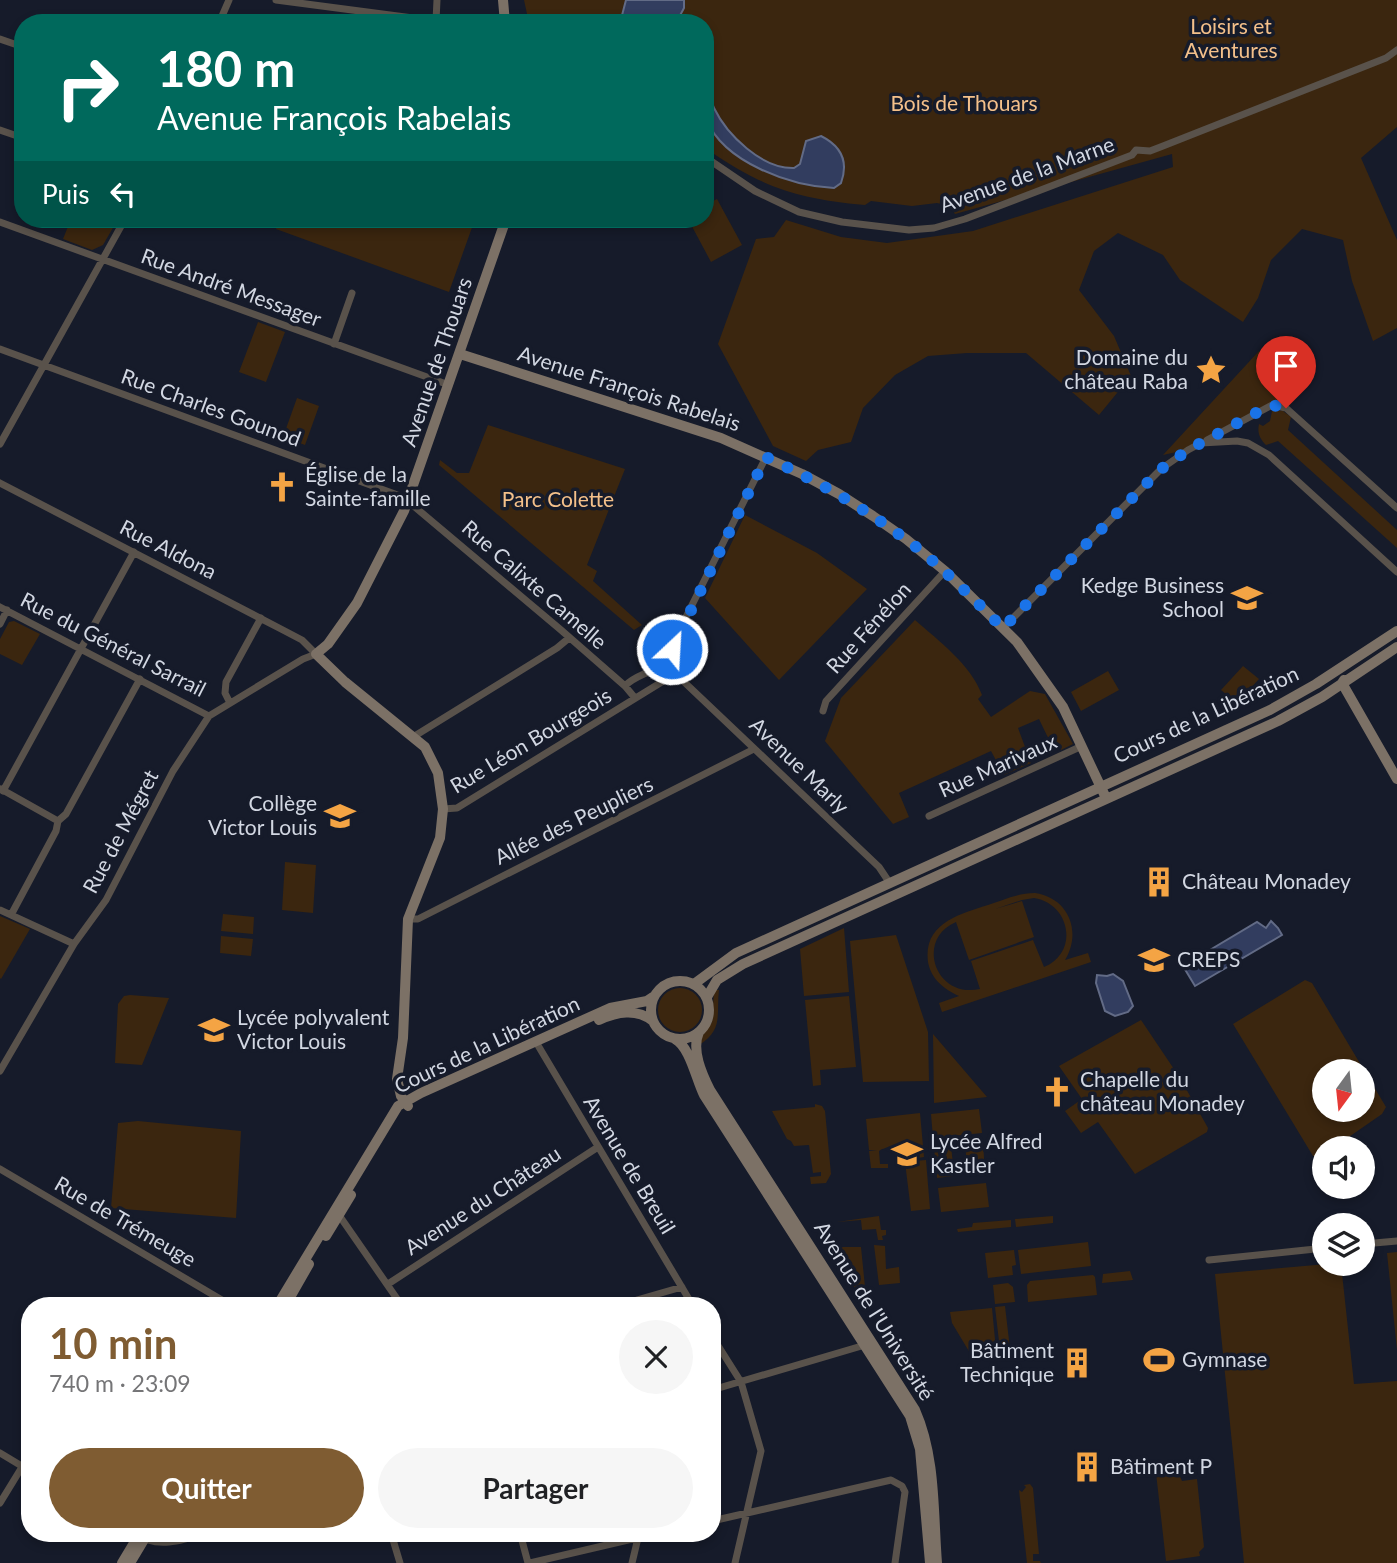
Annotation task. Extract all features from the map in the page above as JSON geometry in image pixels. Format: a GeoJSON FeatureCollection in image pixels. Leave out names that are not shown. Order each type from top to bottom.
{"type":"FeatureCollection","features":[{"type":"Feature","properties":{"kind":"street"},"geometry":{"type":"LineString","coordinates":[[280,0],[384,14]]}},
{"type":"Feature","properties":{"kind":"street","name":"Avenue de la Marne"},"geometry":{"type":"LineString","coordinates":[[714,163],[755,191],[799,212],[842,222],[909,230],[934,228],[965,219],[1132,155],[1136,150],[1150,151],[1386,58],[1397,50]]}},
{"type":"Feature","properties":{"kind":"street","name":"Rue André Messager"},"geometry":{"type":"LineString","coordinates":[[16,228],[449,386]]}},
{"type":"Feature","properties":{"kind":"street"},"geometry":{"type":"LineString","coordinates":[[0,444],[120,228]]}},
{"type":"Feature","properties":{"kind":"street","name":"Avenue de Thouars"},"geometry":{"type":"LineString","coordinates":[[316,654],[328,645],[357,603],[408,500],[503,228]]}},
{"type":"Feature","properties":{"kind":"street"},"geometry":{"type":"LineString","coordinates":[[334,344],[352,293]]}},
{"type":"Feature","properties":{"kind":"street","name":"Rue Charles Gounod"},"geometry":{"type":"LineString","coordinates":[[0,349],[408,500]]}},
{"type":"Feature","properties":{"kind":"street","name":"Avenue François Rabelais"},"geometry":{"type":"LineString","coordinates":[[460,354],[694,429],[766,457],[858,506],[906,539],[945,571],[1017,642],[1048,683],[1101,786]]}},
{"type":"Feature","properties":{"kind":"street"},"geometry":{"type":"LineString","coordinates":[[1003,628],[1161,469],[1201,443],[1272,405],[1286,408],[1397,508]]}},
{"type":"Feature","properties":{"kind":"street"},"geometry":{"type":"LineString","coordinates":[[1201,443],[1237,440],[1269,455],[1397,572]]}},
{"type":"Feature","properties":{"kind":"street"},"geometry":{"type":"LineString","coordinates":[[625,686],[664,661],[676,643],[766,457]]}},
{"type":"Feature","properties":{"kind":"street","name":"Rue Aldona"},"geometry":{"type":"LineString","coordinates":[[0,484],[302,640],[316,654]]}},
{"type":"Feature","properties":{"kind":"street","name":"Rue Calixte Camelle"},"geometry":{"type":"LineString","coordinates":[[408,500],[625,686],[635,698]]}},
{"type":"Feature","properties":{"kind":"street"},"geometry":{"type":"LineString","coordinates":[[58,821],[1,790],[134,552]]}},
{"type":"Feature","properties":{"kind":"street","name":"Rue Fénélon"},"geometry":{"type":"LineString","coordinates":[[822,711],[826,701],[945,571]]}},
{"type":"Feature","properties":{"kind":"street"},"geometry":{"type":"LineString","coordinates":[[0,624],[4,609]]}},
{"type":"Feature","properties":{"kind":"street","name":"Rue du Général Sarrail"},"geometry":{"type":"LineString","coordinates":[[4,609],[209,716]]}},
{"type":"Feature","properties":{"kind":"street"},"geometry":{"type":"LineString","coordinates":[[230,703],[225,693],[226,682],[261,618]]}},
{"type":"Feature","properties":{"kind":"street"},"geometry":{"type":"LineString","coordinates":[[1397,633],[1388,645],[1350,671],[1342,683],[1397,779]]}},
{"type":"Feature","properties":{"kind":"street","name":"Cours de la Libération"},"geometry":{"type":"LineString","coordinates":[[694,984],[736,953],[1286,702],[1397,633]]}},
{"type":"Feature","properties":{"kind":"street"},"geometry":{"type":"LineString","coordinates":[[413,737],[569,638]]}},
{"type":"Feature","properties":{"kind":"street","name":"Cours de la Libération"},"geometry":{"type":"LineString","coordinates":[[707,997],[713,984],[727,972],[1278,721],[1396,647]]}},
{"type":"Feature","properties":{"kind":"street"},"geometry":{"type":"LineString","coordinates":[[316,654],[345,682],[425,747],[438,773],[443,809],[440,838],[408,919],[403,1038],[397,1079],[398,1090],[406,1104]]}},
{"type":"Feature","properties":{"kind":"street","name":"Rue de Mégret"},"geometry":{"type":"LineString","coordinates":[[0,1071],[74,944],[106,900],[173,771],[209,716],[303,659],[316,654]]}},
{"type":"Feature","properties":{"kind":"street"},"geometry":{"type":"LineString","coordinates":[[11,915],[56,831],[58,821],[66,814],[140,679]]}},
{"type":"Feature","properties":{"kind":"street","name":"Rue Léon Bourgeois"},"geometry":{"type":"LineString","coordinates":[[443,809],[457,808],[664,680],[681,679]]}},
{"type":"Feature","properties":{"kind":"street","name":"Avenue Marly"},"geometry":{"type":"LineString","coordinates":[[681,679],[879,867],[889,882]]}},
{"type":"Feature","properties":{"kind":"street","name":"Rue Marivaux"},"geometry":{"type":"LineString","coordinates":[[929,816],[1082,747]]}},
{"type":"Feature","properties":{"kind":"street"},"geometry":{"type":"LineString","coordinates":[[1106,798],[1121,785],[1171,762],[1188,747]]}},
{"type":"Feature","properties":{"kind":"street","name":"Allée des Peupliers"},"geometry":{"type":"LineString","coordinates":[[408,919],[418,919],[754,749]]}},
{"type":"Feature","properties":{"kind":"street"},"geometry":{"type":"LineString","coordinates":[[969,860],[987,847],[1088,798],[1101,786]]}},
{"type":"Feature","properties":{"kind":"street","name":"Cours de la Libération"},"geometry":{"type":"LineString","coordinates":[[1101,786],[1106,798]]}},
{"type":"Feature","properties":{"kind":"street"},"geometry":{"type":"LineString","coordinates":[[821,928],[841,913],[884,890],[889,882]]}},
{"type":"Feature","properties":{"kind":"street"},"geometry":{"type":"LineString","coordinates":[[0,910],[74,944]]}},
{"type":"Feature","properties":{"kind":"street"},"geometry":{"type":"LineString","coordinates":[[681,980],[694,984],[707,997],[709,1014],[699,1032],[688,1038],[675,1039],[663,1033],[653,1021],[650,1009],[653,997],[660,988],[673,981],[681,980]]}},
{"type":"Feature","properties":{"kind":"street","name":"Cours de la Libération"},"geometry":{"type":"LineString","coordinates":[[290,1297],[394,1111],[610,1008],[647,1001],[653,997]]}},
{"type":"Feature","properties":{"kind":"street","name":"Cours de la Libération"},"geometry":{"type":"LineString","coordinates":[[537,1044],[620,1013],[639,1013],[653,1021]]}},
{"type":"Feature","properties":{"kind":"street","name":"Avenue de l'Université"},"geometry":{"type":"LineString","coordinates":[[699,1032],[696,1049],[703,1076],[922,1439]]}},
{"type":"Feature","properties":{"kind":"street","name":"Avenue de l'Université"},"geometry":{"type":"LineString","coordinates":[[675,1039],[680,1041],[687,1052],[704,1096],[782,1208],[915,1410],[922,1439],[937,1563]]}},
{"type":"Feature","properties":{"kind":"street","name":"Avenue de Breuil"},"geometry":{"type":"LineString","coordinates":[[537,1044],[688,1297]]}},
{"type":"Feature","properties":{"kind":"street","name":"Avenue du Château"},"geometry":{"type":"LineString","coordinates":[[388,1284],[598,1147]]}},
{"type":"Feature","properties":{"kind":"street","name":"Rue de Trémeuge"},"geometry":{"type":"LineString","coordinates":[[0,1169],[217,1297]]}},
{"type":"Feature","properties":{"kind":"street"},"geometry":{"type":"LineString","coordinates":[[336,1214],[396,1297]]}},
{"type":"Feature","properties":{"kind":"street","name":"Cours de la Libération"},"geometry":{"type":"LineString","coordinates":[[283,1297],[336,1214]]}},
{"type":"Feature","properties":{"kind":"street"},"geometry":{"type":"LineString","coordinates":[[1375,1243],[1397,1241]]}},
{"type":"Feature","properties":{"kind":"street"},"geometry":{"type":"LineString","coordinates":[[1209,1260],[1312,1249]]}},
{"type":"Feature","properties":{"kind":"street"},"geometry":{"type":"LineString","coordinates":[[647,1297],[682,1287]]}},
{"type":"Feature","properties":{"kind":"street"},"geometry":{"type":"LineString","coordinates":[[721,1388],[865,1345]]}},
{"type":"Feature","properties":{"kind":"street"},"geometry":{"type":"LineString","coordinates":[[721,1350],[741,1382],[761,1451],[735,1563]]}},
{"type":"Feature","properties":{"kind":"street"},"geometry":{"type":"LineString","coordinates":[[0,1453],[21,1466]]}},
{"type":"Feature","properties":{"kind":"street"},"geometry":{"type":"LineString","coordinates":[[0,1503],[21,1476]]}},
{"type":"Feature","properties":{"kind":"street"},"geometry":{"type":"LineString","coordinates":[[721,1519],[891,1480],[902,1486],[905,1492],[895,1563]]}},
{"type":"Feature","properties":{"kind":"street","name":"Avenue de l'Université"},"geometry":{"type":"LineString","coordinates":[[927,1481],[930,1563]]}},
{"type":"Feature","properties":{"kind":"street"},"geometry":{"type":"LineString","coordinates":[[122,1563],[136,1542]]}},
{"type":"Feature","properties":{"kind":"street"},"geometry":{"type":"LineString","coordinates":[[130,1563],[138,1542]]}},
{"type":"Feature","properties":{"kind":"street"},"geometry":{"type":"LineString","coordinates":[[394,1542],[400,1563]]}},
{"type":"Feature","properties":{"kind":"street"},"geometry":{"type":"LineString","coordinates":[[523,1542],[529,1563],[621,1542]]}},
{"type":"Feature","properties":{"kind":"street"},"geometry":{"type":"LineString","coordinates":[[632,1563],[637,1542]]}},
{"type":"Feature","properties":{"kind":"green space"},"geometry":{"type":"Polygon","coordinates":[[[524,0],[1397,0],[1397,127],[1361,158],[1397,240],[1397,328],[1373,341],[1352,281],[1343,240],[1302,229],[1271,260],[1258,298],[1243,322],[1180,280],[1163,255],[1118,233],[1094,251],[1079,290],[1114,336],[1131,376],[1099,415],[1026,353],[928,356],[895,375],[863,408],[851,442],[818,450],[806,461],[773,446],[718,344],[756,239],[774,237],[786,220],[841,237],[887,243],[973,231],[1173,167],[1172,154],[955,214],[950,206],[937,203],[912,206],[871,201],[865,205],[818,199],[763,182],[714,154],[714,14],[527,14],[524,0]]]}},
{"type":"Feature","properties":{"kind":"green space"},"geometry":{"type":"Polygon","coordinates":[[[717,199],[742,245],[711,262],[693,228],[714,228],[714,200],[717,199]]]}},
{"type":"Feature","properties":{"kind":"green space"},"geometry":{"type":"Polygon","coordinates":[[[67,228],[113,228],[103,245],[92,250],[63,239],[67,228]]]}},
{"type":"Feature","properties":{"kind":"green space"},"geometry":{"type":"Polygon","coordinates":[[[276,228],[472,228],[449,292],[276,228]]]}},
{"type":"Feature","properties":{"kind":"green space"},"geometry":{"type":"Polygon","coordinates":[[[258,322],[285,332],[266,382],[239,372],[258,322]]]}},
{"type":"Feature","properties":{"kind":"green space"},"geometry":{"type":"Polygon","coordinates":[[[1259,351],[1283,373],[1291,402],[1274,401],[1181,451],[1163,455],[1259,351]]]}},
{"type":"Feature","properties":{"kind":"green space"},"geometry":{"type":"Polygon","coordinates":[[[297,398],[319,406],[305,445],[283,437],[297,398]]]}},
{"type":"Feature","properties":{"kind":"green space"},"geometry":{"type":"Polygon","coordinates":[[[1272,411],[1283,411],[1291,417],[1288,430],[1397,530],[1397,548],[1278,441],[1266,445],[1264,443],[1259,433],[1259,424],[1263,426],[1270,421],[1272,411]]]}},
{"type":"Feature","properties":{"kind":"green space","name":"Parc Colette"},"geometry":{"type":"Polygon","coordinates":[[[488,425],[625,469],[587,565],[597,571],[593,581],[642,625],[634,630],[439,465],[440,460],[457,473],[469,473],[488,425]]]}},
{"type":"Feature","properties":{"kind":"green space"},"geometry":{"type":"Polygon","coordinates":[[[745,515],[817,553],[867,589],[779,680],[705,598],[745,515]]]}},
{"type":"Feature","properties":{"kind":"green space"},"geometry":{"type":"Polygon","coordinates":[[[915,620],[953,654],[970,674],[982,695],[978,699],[991,717],[1030,691],[1045,694],[1073,744],[1061,750],[1057,742],[1051,744],[1039,719],[1018,728],[1031,763],[1004,775],[991,751],[899,793],[909,817],[893,824],[825,741],[841,698],[915,620]]]}},
{"type":"Feature","properties":{"kind":"green space"},"geometry":{"type":"Polygon","coordinates":[[[14,621],[40,634],[22,665],[0,654],[0,639],[9,622],[14,621]]]}},
{"type":"Feature","properties":{"kind":"green space"},"geometry":{"type":"Polygon","coordinates":[[[1243,666],[1259,679],[1237,703],[1221,690],[1243,666]]]}},
{"type":"Feature","properties":{"kind":"green space"},"geometry":{"type":"Polygon","coordinates":[[[1108,671],[1119,690],[1081,711],[1071,692],[1108,671]]]}},
{"type":"Feature","properties":{"kind":"green space"},"geometry":{"type":"Polygon","coordinates":[[[285,862],[316,865],[313,913],[282,910],[285,862]]]}},
{"type":"Feature","properties":{"kind":"green space"},"geometry":{"type":"Polygon","coordinates":[[[1029,893],[1047,896],[1064,909],[1069,918],[1072,938],[1065,960],[1088,953],[1091,962],[942,1012],[939,1003],[959,996],[939,983],[928,962],[931,938],[937,929],[966,912],[1029,893]],[[1034,898],[1022,900],[995,909],[1022,901],[1034,937],[969,960],[956,922],[943,930],[936,941],[934,953],[936,966],[942,977],[964,990],[980,989],[971,961],[1033,940],[1044,967],[1055,960],[1066,941],[1066,930],[1056,909],[1034,898]]]}},
{"type":"Feature","properties":{"kind":"green space"},"geometry":{"type":"Polygon","coordinates":[[[223,914],[254,917],[253,934],[221,931],[223,914]]]}},
{"type":"Feature","properties":{"kind":"green space"},"geometry":{"type":"Polygon","coordinates":[[[0,916],[30,929],[1,979],[0,978],[0,916]]]}},
{"type":"Feature","properties":{"kind":"green space"},"geometry":{"type":"Polygon","coordinates":[[[844,928],[849,992],[804,996],[800,949],[844,928]]]}},
{"type":"Feature","properties":{"kind":"green space"},"geometry":{"type":"Polygon","coordinates":[[[896,935],[928,1032],[929,1081],[863,1082],[850,941],[896,935]]]}},
{"type":"Feature","properties":{"kind":"green space"},"geometry":{"type":"Polygon","coordinates":[[[221,936],[253,939],[251,956],[220,953],[221,936]]]}},
{"type":"Feature","properties":{"kind":"green space"},"geometry":{"type":"Polygon","coordinates":[[[1305,980],[1312,983],[1357,1059],[1312,1059],[1312,1122],[1370,1122],[1350,1136],[1312,1136],[1312,1154],[1233,1024],[1305,980]]]}},
{"type":"Feature","properties":{"kind":"green space"},"geometry":{"type":"Polygon","coordinates":[[[680,988],[696,994],[702,1010],[696,1026],[680,1032],[664,1026],[658,1010],[664,994],[680,988]]]}},
{"type":"Feature","properties":{"kind":"green space"},"geometry":{"type":"Polygon","coordinates":[[[714,990],[719,990],[716,1027],[699,1045],[712,1022],[714,990]]]}},
{"type":"Feature","properties":{"kind":"green space"},"geometry":{"type":"Polygon","coordinates":[[[124,996],[169,998],[142,1065],[115,1063],[118,1004],[124,996]]]}},
{"type":"Feature","properties":{"kind":"green space"},"geometry":{"type":"Polygon","coordinates":[[[849,996],[856,1067],[820,1070],[821,1085],[813,1086],[805,1000],[849,996]]]}},
{"type":"Feature","properties":{"kind":"green space"},"geometry":{"type":"Polygon","coordinates":[[[1141,1020],[1180,1078],[1208,1128],[1207,1132],[1135,1174],[1098,1122],[1081,1133],[1065,1111],[1082,1099],[1059,1066],[1141,1020]]]}},
{"type":"Feature","properties":{"kind":"green space"},"geometry":{"type":"Polygon","coordinates":[[[933,1034],[987,1097],[934,1103],[933,1034]]]}},
{"type":"Feature","properties":{"kind":"green space"},"geometry":{"type":"Polygon","coordinates":[[[1376,1090],[1386,1107],[1376,1118],[1376,1090]]]}},
{"type":"Feature","properties":{"kind":"green space"},"geometry":{"type":"Polygon","coordinates":[[[815,1104],[822,1106],[825,1111],[831,1174],[826,1183],[811,1184],[810,1177],[821,1176],[821,1172],[813,1173],[809,1145],[794,1146],[787,1139],[772,1111],[815,1107],[815,1104]]]}},
{"type":"Feature","properties":{"kind":"green space"},"geometry":{"type":"Polygon","coordinates":[[[979,1109],[982,1133],[933,1138],[931,1114],[979,1109]]]}},
{"type":"Feature","properties":{"kind":"green space"},"geometry":{"type":"Polygon","coordinates":[[[920,1113],[924,1157],[905,1160],[903,1148],[882,1149],[879,1151],[880,1164],[888,1164],[888,1168],[871,1168],[869,1151],[877,1150],[869,1150],[866,1119],[920,1113]]]}},
{"type":"Feature","properties":{"kind":"green space"},"geometry":{"type":"Polygon","coordinates":[[[138,1121],[241,1131],[236,1218],[111,1208],[118,1123],[138,1121]]]}},
{"type":"Feature","properties":{"kind":"green space"},"geometry":{"type":"Polygon","coordinates":[[[983,1142],[985,1173],[968,1175],[965,1144],[983,1142]]]}},
{"type":"Feature","properties":{"kind":"green space"},"geometry":{"type":"Polygon","coordinates":[[[951,1145],[954,1176],[937,1178],[934,1147],[951,1145]]]}},
{"type":"Feature","properties":{"kind":"green space"},"geometry":{"type":"Polygon","coordinates":[[[926,1160],[930,1209],[911,1211],[905,1162],[926,1160]]]}},
{"type":"Feature","properties":{"kind":"green space"},"geometry":{"type":"Polygon","coordinates":[[[986,1183],[989,1207],[941,1212],[938,1188],[986,1183]]]}},
{"type":"Feature","properties":{"kind":"green space"},"geometry":{"type":"Polygon","coordinates":[[[879,1216],[881,1230],[886,1230],[886,1235],[882,1236],[883,1240],[878,1240],[876,1229],[862,1230],[861,1220],[837,1222],[879,1216]]]}},
{"type":"Feature","properties":{"kind":"green space"},"geometry":{"type":"Polygon","coordinates":[[[1053,1216],[1053,1223],[1016,1227],[1015,1219],[1053,1216]]]}},
{"type":"Feature","properties":{"kind":"green space"},"geometry":{"type":"Polygon","coordinates":[[[1011,1220],[1011,1227],[958,1232],[957,1229],[972,1227],[973,1223],[1011,1220]]]}},
{"type":"Feature","properties":{"kind":"green space"},"geometry":{"type":"Polygon","coordinates":[[[1088,1242],[1091,1266],[1021,1274],[1018,1250],[1088,1242]]]}},
{"type":"Feature","properties":{"kind":"green space"},"geometry":{"type":"Polygon","coordinates":[[[874,1245],[885,1246],[886,1269],[899,1267],[900,1283],[879,1285],[874,1245]]]}},
{"type":"Feature","properties":{"kind":"green space"},"geometry":{"type":"Polygon","coordinates":[[[829,1247],[861,1247],[865,1287],[856,1290],[829,1247]]]}},
{"type":"Feature","properties":{"kind":"green space"},"geometry":{"type":"Polygon","coordinates":[[[1014,1250],[1016,1265],[1012,1266],[1013,1275],[988,1278],[985,1253],[1014,1250]]]}},
{"type":"Feature","properties":{"kind":"green space"},"geometry":{"type":"Polygon","coordinates":[[[1397,1252],[1397,1350],[1387,1253],[1397,1252]]]}},
{"type":"Feature","properties":{"kind":"green space"},"geometry":{"type":"Polygon","coordinates":[[[1312,1265],[1312,1276],[1342,1276],[1354,1384],[1397,1381],[1397,1563],[1244,1563],[1215,1274],[1312,1265]]]}},
{"type":"Feature","properties":{"kind":"green space"},"geometry":{"type":"Polygon","coordinates":[[[1130,1271],[1133,1280],[1102,1283],[1103,1274],[1130,1271]]]}},
{"type":"Feature","properties":{"kind":"green space"},"geometry":{"type":"Polygon","coordinates":[[[1093,1275],[1097,1295],[1028,1302],[1027,1285],[1030,1281],[1093,1275]]]}},
{"type":"Feature","properties":{"kind":"green space"},"geometry":{"type":"Polygon","coordinates":[[[1008,1283],[1013,1287],[1015,1302],[995,1304],[993,1285],[1008,1283]]]}},
{"type":"Feature","properties":{"kind":"green space"},"geometry":{"type":"Polygon","coordinates":[[[1005,1306],[1010,1349],[1000,1350],[995,1307],[1005,1306]]]}},
{"type":"Feature","properties":{"kind":"green space"},"geometry":{"type":"Polygon","coordinates":[[[992,1308],[996,1350],[970,1353],[952,1323],[950,1312],[992,1308]]]}},
{"type":"Feature","properties":{"kind":"green space"},"geometry":{"type":"Polygon","coordinates":[[[1178,1472],[1182,1481],[1197,1479],[1204,1547],[1199,1552],[1200,1556],[1166,1561],[1156,1473],[1178,1472]]]}},
{"type":"Feature","properties":{"kind":"green space"},"geometry":{"type":"Polygon","coordinates":[[[1030,1484],[1033,1488],[1039,1554],[1033,1554],[1033,1561],[1041,1563],[1027,1563],[1019,1490],[1022,1492],[1026,1487],[1024,1485],[1030,1484]]]}},
{"type":"Feature","properties":{"kind":"water"},"geometry":{"type":"Polygon","coordinates":[[[626,0],[684,0],[681,14],[622,14],[626,0]]]}},
{"type":"Feature","properties":{"kind":"water"},"geometry":{"type":"Polygon","coordinates":[[[714,108],[727,129],[758,157],[782,167],[794,168],[800,164],[806,141],[821,136],[834,144],[842,155],[844,168],[841,183],[834,188],[798,183],[779,177],[743,160],[715,135],[714,108]]]}},
{"type":"Feature","properties":{"kind":"water"},"geometry":{"type":"Polygon","coordinates":[[[1271,921],[1282,935],[1195,986],[1183,966],[1257,922],[1266,928],[1271,921]]]}},
{"type":"Feature","properties":{"kind":"water"},"geometry":{"type":"Polygon","coordinates":[[[1113,974],[1123,981],[1133,1006],[1128,1012],[1115,1016],[1105,1011],[1096,983],[1097,975],[1113,974]]]}},
{"type":"Feature","properties":{"kind":"place","name":"Domaine du château Raba"},"geometry":{"type":"Point","coordinates":[1211,370]}},
{"type":"Feature","properties":{"kind":"place","name":"Église de la Sainte-famille"},"geometry":{"type":"Point","coordinates":[282,487]}},
{"type":"Feature","properties":{"kind":"place","name":"Kedge Business School"},"geometry":{"type":"Point","coordinates":[1247,598]}},
{"type":"Feature","properties":{"kind":"place","name":"Collège Victor Louis"},"geometry":{"type":"Point","coordinates":[340,816]}},
{"type":"Feature","properties":{"kind":"place","name":"Château Monadey"},"geometry":{"type":"Point","coordinates":[1159,882]}},
{"type":"Feature","properties":{"kind":"place","name":"CREPS"},"geometry":{"type":"Point","coordinates":[1154,960]}},
{"type":"Feature","properties":{"kind":"place","name":"Lycée polyvalent Victor Louis"},"geometry":{"type":"Point","coordinates":[214,1030]}},
{"type":"Feature","properties":{"kind":"place","name":"Chapelle du château Monadey"},"geometry":{"type":"Point","coordinates":[1057,1092]}},
{"type":"Feature","properties":{"kind":"place","name":"Lycée Alfred Kastler"},"geometry":{"type":"Point","coordinates":[907,1154]}},
{"type":"Feature","properties":{"kind":"place","name":"Gymnase"},"geometry":{"type":"Point","coordinates":[1159,1360]}},
{"type":"Feature","properties":{"kind":"place","name":"Bâtiment Technique"},"geometry":{"type":"Point","coordinates":[1077,1363]}},
{"type":"Feature","properties":{"kind":"place","name":"Bâtiment P"},"geometry":{"type":"Point","coordinates":[1087,1467]}},
{"type":"Feature","properties":{"kind":"route"},"geometry":{"type":"LineString","coordinates":[[672,649],[766,457],[839,494],[906,539],[945,571],[1003,628],[1161,469],[1188,450],[1265,408],[1272,405],[1286,408]]}},
{"type":"Feature","properties":{"kind":"park label","name":"Loisirs et Aventures"},"geometry":{"type":"Point","coordinates":[1231,39]}},
{"type":"Feature","properties":{"kind":"park label","name":"Bois de Thouars"},"geometry":{"type":"Point","coordinates":[964,104]}}]}
